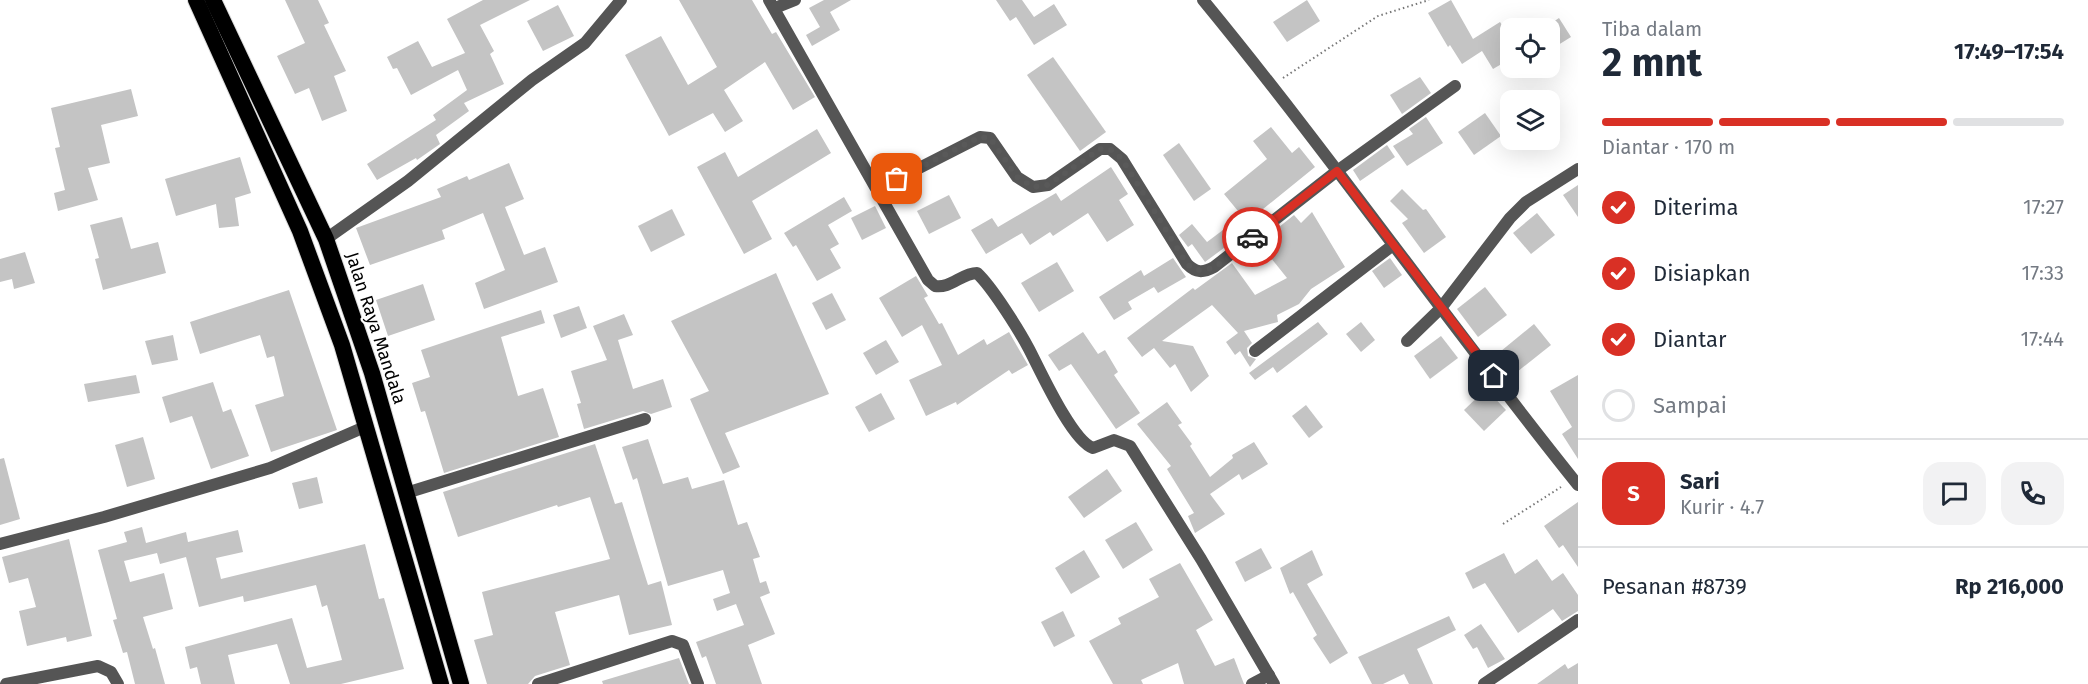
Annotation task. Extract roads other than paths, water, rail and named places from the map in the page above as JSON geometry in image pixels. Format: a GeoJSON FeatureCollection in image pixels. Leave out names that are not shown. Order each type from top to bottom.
{"type":"FeatureCollection","features":[{"type":"Feature","properties":{"kind":"highway","name":"Jalan Raya Mandala"},"geometry":{"type":"LineString","coordinates":[[196,0],[237,68],[326,239],[372,373],[461,684]]}},
{"type":"Feature","properties":{"kind":"highway","name":"Jalan Raya Mandala"},"geometry":{"type":"LineString","coordinates":[[213,0],[342,345],[441,684]]}},
{"type":"Feature","properties":{"kind":"street"},"geometry":{"type":"LineString","coordinates":[[326,239],[408,181],[532,80],[585,43],[621,0]]}},
{"type":"Feature","properties":{"kind":"street"},"geometry":{"type":"LineString","coordinates":[[795,0],[772,4],[932,285],[944,287],[974,272],[980,276],[1029,348],[1042,379],[1089,446],[1098,447],[1120,440],[1130,446],[1190,541],[1272,680],[1252,684]]}},
{"type":"Feature","properties":{"kind":"street"},"geometry":{"type":"LineString","coordinates":[[1203,0],[1273,85],[1441,308],[1577,480]]}},
{"type":"Feature","properties":{"kind":"street"},"geometry":{"type":"LineString","coordinates":[[878,189],[980,137],[990,138],[1017,177],[1033,187],[1048,185],[1100,149],[1110,149],[1122,159],[1187,264],[1193,270],[1204,272],[1214,267],[1337,171],[1455,86]]}},
{"type":"Feature","properties":{"kind":"street"},"geometry":{"type":"LineString","coordinates":[[1407,341],[1441,308],[1510,218],[1526,202],[1578,169]]}},
{"type":"Feature","properties":{"kind":"street"},"geometry":{"type":"LineString","coordinates":[[1256,351],[1393,245]]}},
{"type":"Feature","properties":{"kind":"street"},"geometry":{"type":"LineString","coordinates":[[406,493],[645,419]]}},
{"type":"Feature","properties":{"kind":"street"},"geometry":{"type":"LineString","coordinates":[[0,544],[104,517],[270,468],[366,426]]}},
{"type":"Feature","properties":{"kind":"street"},"geometry":{"type":"LineString","coordinates":[[1484,684],[1578,620]]}},
{"type":"Feature","properties":{"kind":"street"},"geometry":{"type":"LineString","coordinates":[[538,684],[672,641],[683,645],[698,684]]}},
{"type":"Feature","properties":{"kind":"street"},"geometry":{"type":"LineString","coordinates":[[6,684],[98,666],[111,672],[118,684]]}}]}
